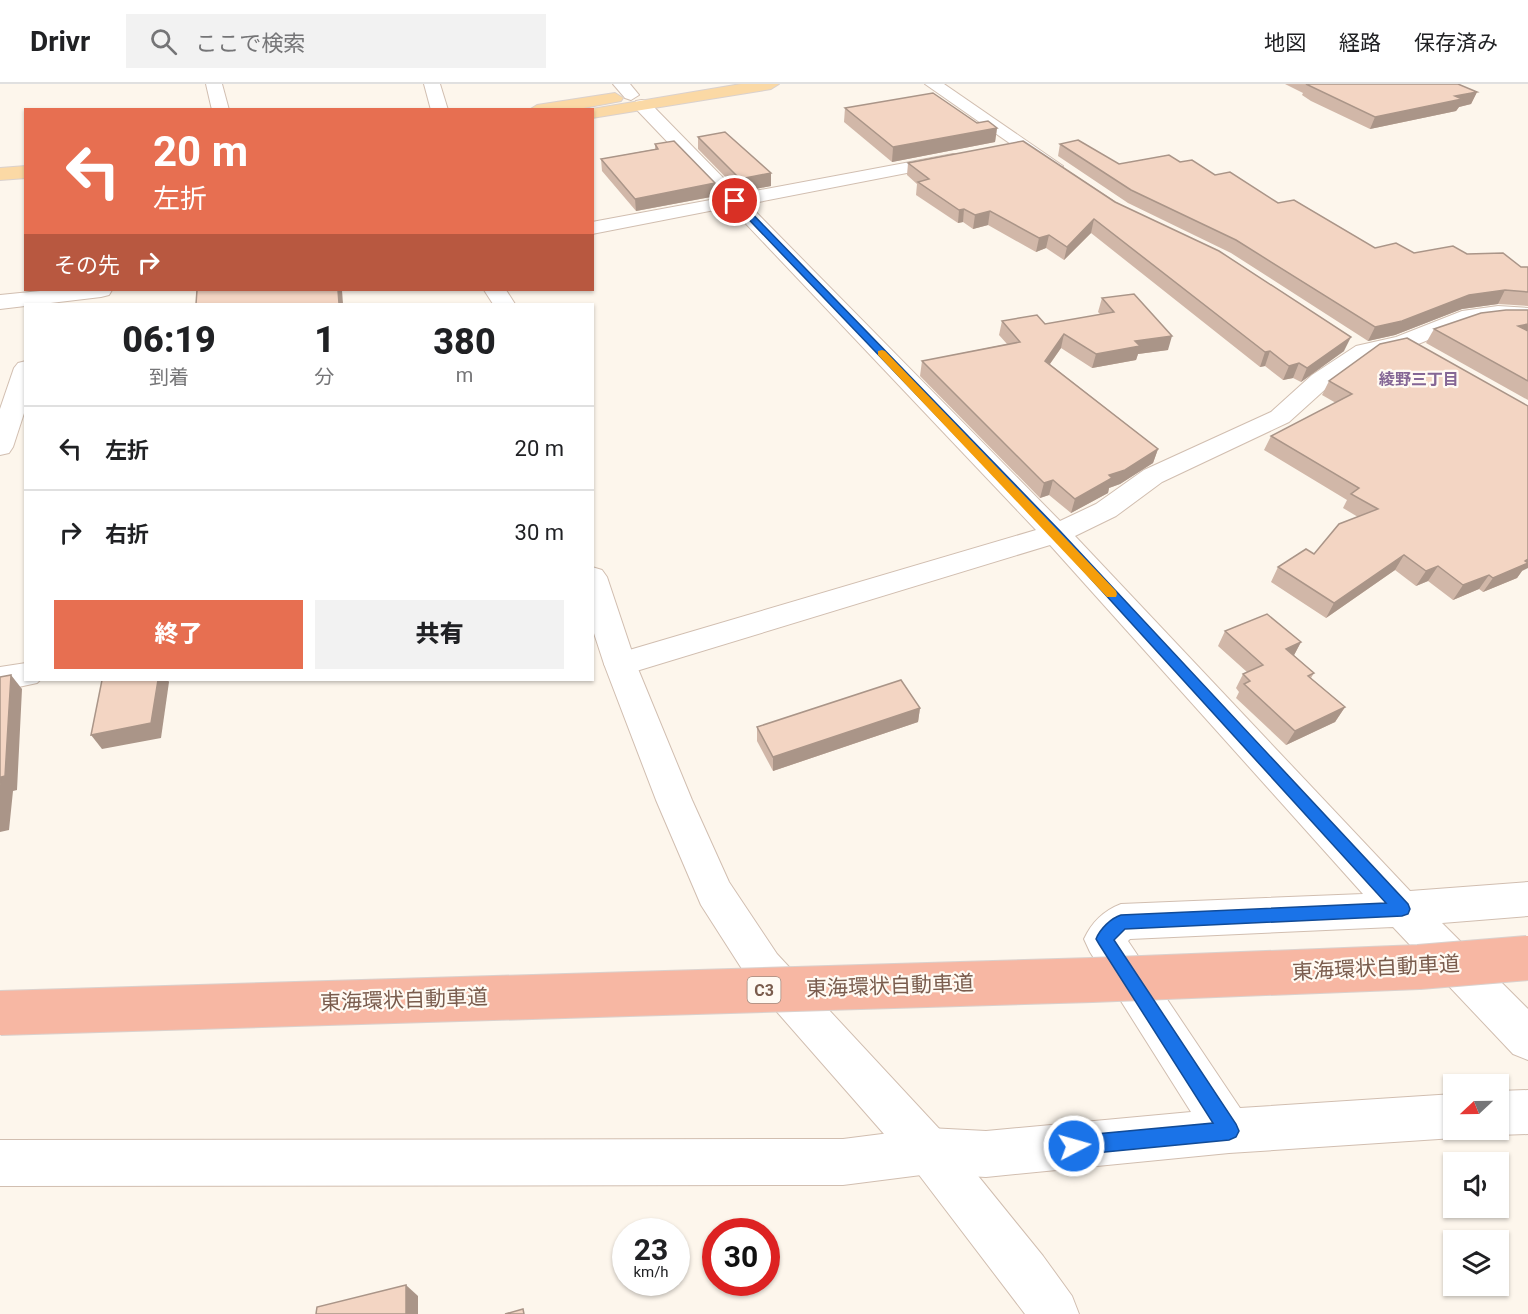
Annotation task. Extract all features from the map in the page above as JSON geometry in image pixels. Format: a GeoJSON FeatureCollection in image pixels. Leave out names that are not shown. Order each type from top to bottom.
{"type":"FeatureCollection","features":[{"type":"Feature","properties":{"kind":"highway","name":"東海環状自動車道"},"geometry":{"type":"LineString","coordinates":[[0,1012],[1081,980],[1419,967],[1528,958]]}},
{"type":"Feature","properties":{"kind":"main road"},"geometry":{"type":"LineString","coordinates":[[550,108],[701,84]]}},
{"type":"Feature","properties":{"kind":"main road"},"geometry":{"type":"LineString","coordinates":[[594,112],[631,95],[771,84]]}},
{"type":"Feature","properties":{"kind":"main road"},"geometry":{"type":"LineString","coordinates":[[0,174],[24,172]]}},
{"type":"Feature","properties":{"kind":"main road"},"geometry":{"type":"LineString","coordinates":[[0,185],[24,182]]}},
{"type":"Feature","properties":{"kind":"street"},"geometry":{"type":"LineString","coordinates":[[214,84],[220,108]]}},
{"type":"Feature","properties":{"kind":"street"},"geometry":{"type":"LineString","coordinates":[[432,84],[439,108]]}},
{"type":"Feature","properties":{"kind":"street"},"geometry":{"type":"LineString","coordinates":[[933,84],[1070,177]]}},
{"type":"Feature","properties":{"kind":"street"},"geometry":{"type":"LineString","coordinates":[[631,95],[1056,534],[1402,909],[1528,1039]]}},
{"type":"Feature","properties":{"kind":"street"},"geometry":{"type":"LineString","coordinates":[[1000,150],[1023,145]]}},
{"type":"Feature","properties":{"kind":"street"},"geometry":{"type":"LineString","coordinates":[[594,228],[966,156]]}},
{"type":"Feature","properties":{"kind":"street"},"geometry":{"type":"LineString","coordinates":[[0,302],[93,291]]}},
{"type":"Feature","properties":{"kind":"street"},"geometry":{"type":"LineString","coordinates":[[620,664],[1056,534],[1106,510],[1153,476],[1280,417],[1355,345],[1403,342],[1462,318],[1498,313],[1528,315]]}},
{"type":"Feature","properties":{"kind":"street"},"geometry":{"type":"LineString","coordinates":[[1403,342],[1432,358]]}},
{"type":"Feature","properties":{"kind":"street"},"geometry":{"type":"LineString","coordinates":[[0,447],[24,374]]}},
{"type":"Feature","properties":{"kind":"street"},"geometry":{"type":"LineString","coordinates":[[594,583],[620,664],[674,800],[715,893],[762,967],[928,1152],[1026,1273],[1054,1314]]}},
{"type":"Feature","properties":{"kind":"street"},"geometry":{"type":"LineString","coordinates":[[0,679],[24,675]]}},
{"type":"Feature","properties":{"kind":"street"},"geometry":{"type":"LineString","coordinates":[[1229,1131],[1104,939],[1121,922],[1402,909],[1528,899]]}},
{"type":"Feature","properties":{"kind":"street"},"geometry":{"type":"LineString","coordinates":[[1509,1113],[1528,1112]]}},
{"type":"Feature","properties":{"kind":"street"},"geometry":{"type":"LineString","coordinates":[[0,1163],[843,1162],[928,1152],[986,1154],[1229,1131],[1443,1117]]}},
{"type":"Feature","properties":{"kind":"building"},"geometry":{"type":"Polygon","coordinates":[[[1306,84],[1458,84],[1477,92],[1455,96],[1462,99],[1375,117],[1306,84]]]}},
{"type":"Feature","properties":{"kind":"building"},"geometry":{"type":"Polygon","coordinates":[[[933,93],[977,123],[988,121],[997,128],[893,147],[845,108],[933,93]]]}},
{"type":"Feature","properties":{"kind":"building"},"geometry":{"type":"Polygon","coordinates":[[[725,132],[771,173],[740,179],[698,137],[725,132]]]}},
{"type":"Feature","properties":{"kind":"building"},"geometry":{"type":"Polygon","coordinates":[[[1078,140],[1119,164],[1169,155],[1180,162],[1192,160],[1215,175],[1230,172],[1278,203],[1294,200],[1375,248],[1396,243],[1414,253],[1453,246],[1467,254],[1503,253],[1521,267],[1528,267],[1528,292],[1505,290],[1469,295],[1402,321],[1375,327],[1236,240],[1131,190],[1060,144],[1078,140]]]}},
{"type":"Feature","properties":{"kind":"building"},"geometry":{"type":"Polygon","coordinates":[[[674,141],[715,183],[635,199],[601,159],[658,149],[655,144],[674,141]]]}},
{"type":"Feature","properties":{"kind":"building"},"geometry":{"type":"Polygon","coordinates":[[[1023,141],[1115,202],[1219,251],[1351,337],[1307,368],[1299,363],[1289,366],[1270,351],[1265,352],[1094,219],[1067,247],[1049,235],[1039,238],[990,211],[975,215],[964,209],[959,210],[918,182],[929,179],[908,163],[1023,141]]]}},
{"type":"Feature","properties":{"kind":"building"},"geometry":{"type":"Polygon","coordinates":[[[197,291],[338,291],[339,303],[196,303],[197,291]]]}},
{"type":"Feature","properties":{"kind":"building"},"geometry":{"type":"Polygon","coordinates":[[[1134,294],[1172,336],[1135,341],[1140,346],[1096,354],[1064,334],[1045,361],[1158,449],[1125,470],[1109,475],[1112,478],[1075,499],[1053,480],[1044,483],[922,361],[1020,342],[1002,321],[1037,315],[1045,324],[1114,312],[1102,298],[1134,294]]]}},
{"type":"Feature","properties":{"kind":"building"},"geometry":{"type":"Polygon","coordinates":[[[1528,310],[1528,324],[1518,326],[1528,331],[1528,381],[1434,329],[1481,313],[1528,310]]]}},
{"type":"Feature","properties":{"kind":"building"},"geometry":{"type":"Polygon","coordinates":[[[1407,338],[1528,406],[1528,559],[1525,561],[1528,563],[1493,578],[1489,575],[1463,585],[1438,566],[1426,571],[1404,555],[1334,603],[1278,567],[1306,549],[1314,554],[1339,524],[1378,509],[1351,494],[1359,488],[1271,436],[1352,394],[1329,381],[1380,344],[1407,338]]]}},
{"type":"Feature","properties":{"kind":"building"},"geometry":{"type":"Polygon","coordinates":[[[1267,614],[1301,642],[1286,649],[1314,673],[1308,676],[1345,707],[1295,731],[1244,684],[1250,681],[1243,674],[1263,665],[1225,631],[1267,614]]]}},
{"type":"Feature","properties":{"kind":"building"},"geometry":{"type":"Polygon","coordinates":[[[11,675],[5,776],[1,777],[0,785],[0,677],[11,675]]]}},
{"type":"Feature","properties":{"kind":"building"},"geometry":{"type":"Polygon","coordinates":[[[901,680],[920,708],[773,757],[757,727],[901,680]]]}},
{"type":"Feature","properties":{"kind":"building"},"geometry":{"type":"Polygon","coordinates":[[[102,681],[158,681],[151,723],[91,735],[102,681]]]}},
{"type":"Feature","properties":{"kind":"building"},"geometry":{"type":"Polygon","coordinates":[[[406,1285],[406,1314],[316,1314],[317,1307],[406,1285]]]}},
{"type":"Feature","properties":{"kind":"building"},"geometry":{"type":"Polygon","coordinates":[[[523,1309],[524,1314],[505,1314],[523,1309]]]}},
{"type":"Feature","properties":{"kind":"slow traffic"},"geometry":{"type":"LineString","coordinates":[[882,353],[1111,594]]}},
{"type":"Feature","properties":{"kind":"district","name":"綾野三丁目"},"geometry":{"type":"Point","coordinates":[1419,379]}},
{"type":"Feature","properties":{"kind":"route"},"geometry":{"type":"LineString","coordinates":[[735,201],[1056,534],[1402,909],[1121,922],[1104,939],[1229,1131],[1074,1146]]}}]}
